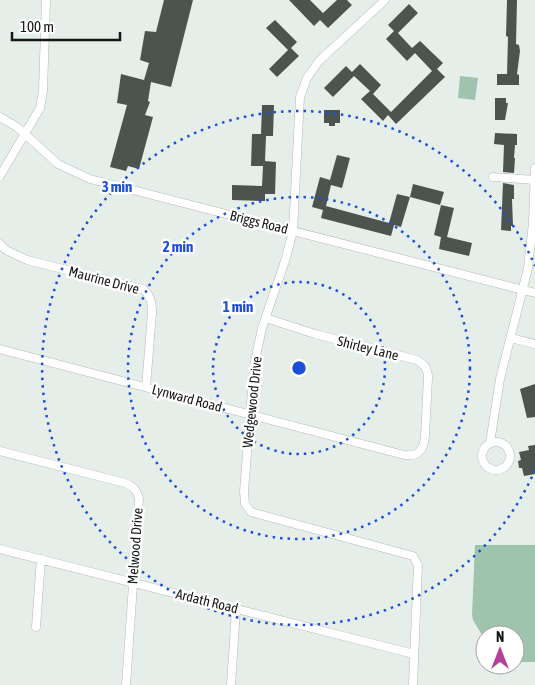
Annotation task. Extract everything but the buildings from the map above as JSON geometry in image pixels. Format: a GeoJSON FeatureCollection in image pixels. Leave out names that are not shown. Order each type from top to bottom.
{"type":"FeatureCollection","features":[{"type":"Feature","properties":{"kind":"street"},"geometry":{"type":"LineString","coordinates":[[0,176],[40,108],[42,100],[46,0]]}},
{"type":"Feature","properties":{"kind":"street","name":"Wedgewood Drive"},"geometry":{"type":"LineString","coordinates":[[385,0],[319,61],[302,89],[298,108],[293,231],[266,318],[254,366],[244,492],[247,509],[256,514],[413,556],[418,565],[413,685]]}},
{"type":"Feature","properties":{"kind":"street","name":"Briggs Road"},"geometry":{"type":"LineString","coordinates":[[0,117],[18,127],[58,164],[81,176],[535,293]]}},
{"type":"Feature","properties":{"kind":"street"},"geometry":{"type":"LineString","coordinates":[[490,442],[500,378],[528,268],[535,168]]}},
{"type":"Feature","properties":{"kind":"street"},"geometry":{"type":"LineString","coordinates":[[493,177],[534,180]]}},
{"type":"Feature","properties":{"kind":"street","name":"Maurine Drive"},"geometry":{"type":"LineString","coordinates":[[0,244],[6,250],[27,260],[143,289],[149,294],[152,303],[152,313],[146,387]]}},
{"type":"Feature","properties":{"kind":"street","name":"Shirley Lane"},"geometry":{"type":"LineString","coordinates":[[266,318],[296,329],[421,362],[428,371],[427,412]]}},
{"type":"Feature","properties":{"kind":"street"},"geometry":{"type":"LineString","coordinates":[[510,338],[535,344]]}},
{"type":"Feature","properties":{"kind":"street","name":"Lynward Road"},"geometry":{"type":"LineString","coordinates":[[0,349],[409,456],[420,452],[424,445],[427,412]]}},
{"type":"Feature","properties":{"kind":"street","name":"Melwood Drive"},"geometry":{"type":"LineString","coordinates":[[0,451],[125,483],[135,488],[139,500],[126,685]]}},
{"type":"Feature","properties":{"kind":"street","name":"Ardath Road"},"geometry":{"type":"LineString","coordinates":[[0,549],[414,654]]}},
{"type":"Feature","properties":{"kind":"street"},"geometry":{"type":"LineString","coordinates":[[36,627],[41,559]]}},
{"type":"Feature","properties":{"kind":"street"},"geometry":{"type":"LineString","coordinates":[[230,685],[236,609]]}},
{"type":"Feature","properties":{"kind":"green space"},"geometry":{"type":"Polygon","coordinates":[[[460,76],[478,78],[475,100],[458,98],[460,76]]]}},
{"type":"Feature","properties":{"kind":"green space"},"geometry":{"type":"Polygon","coordinates":[[[475,545],[535,545],[535,662],[525,662],[525,625],[476,625],[472,615],[475,545]]]}}]}
